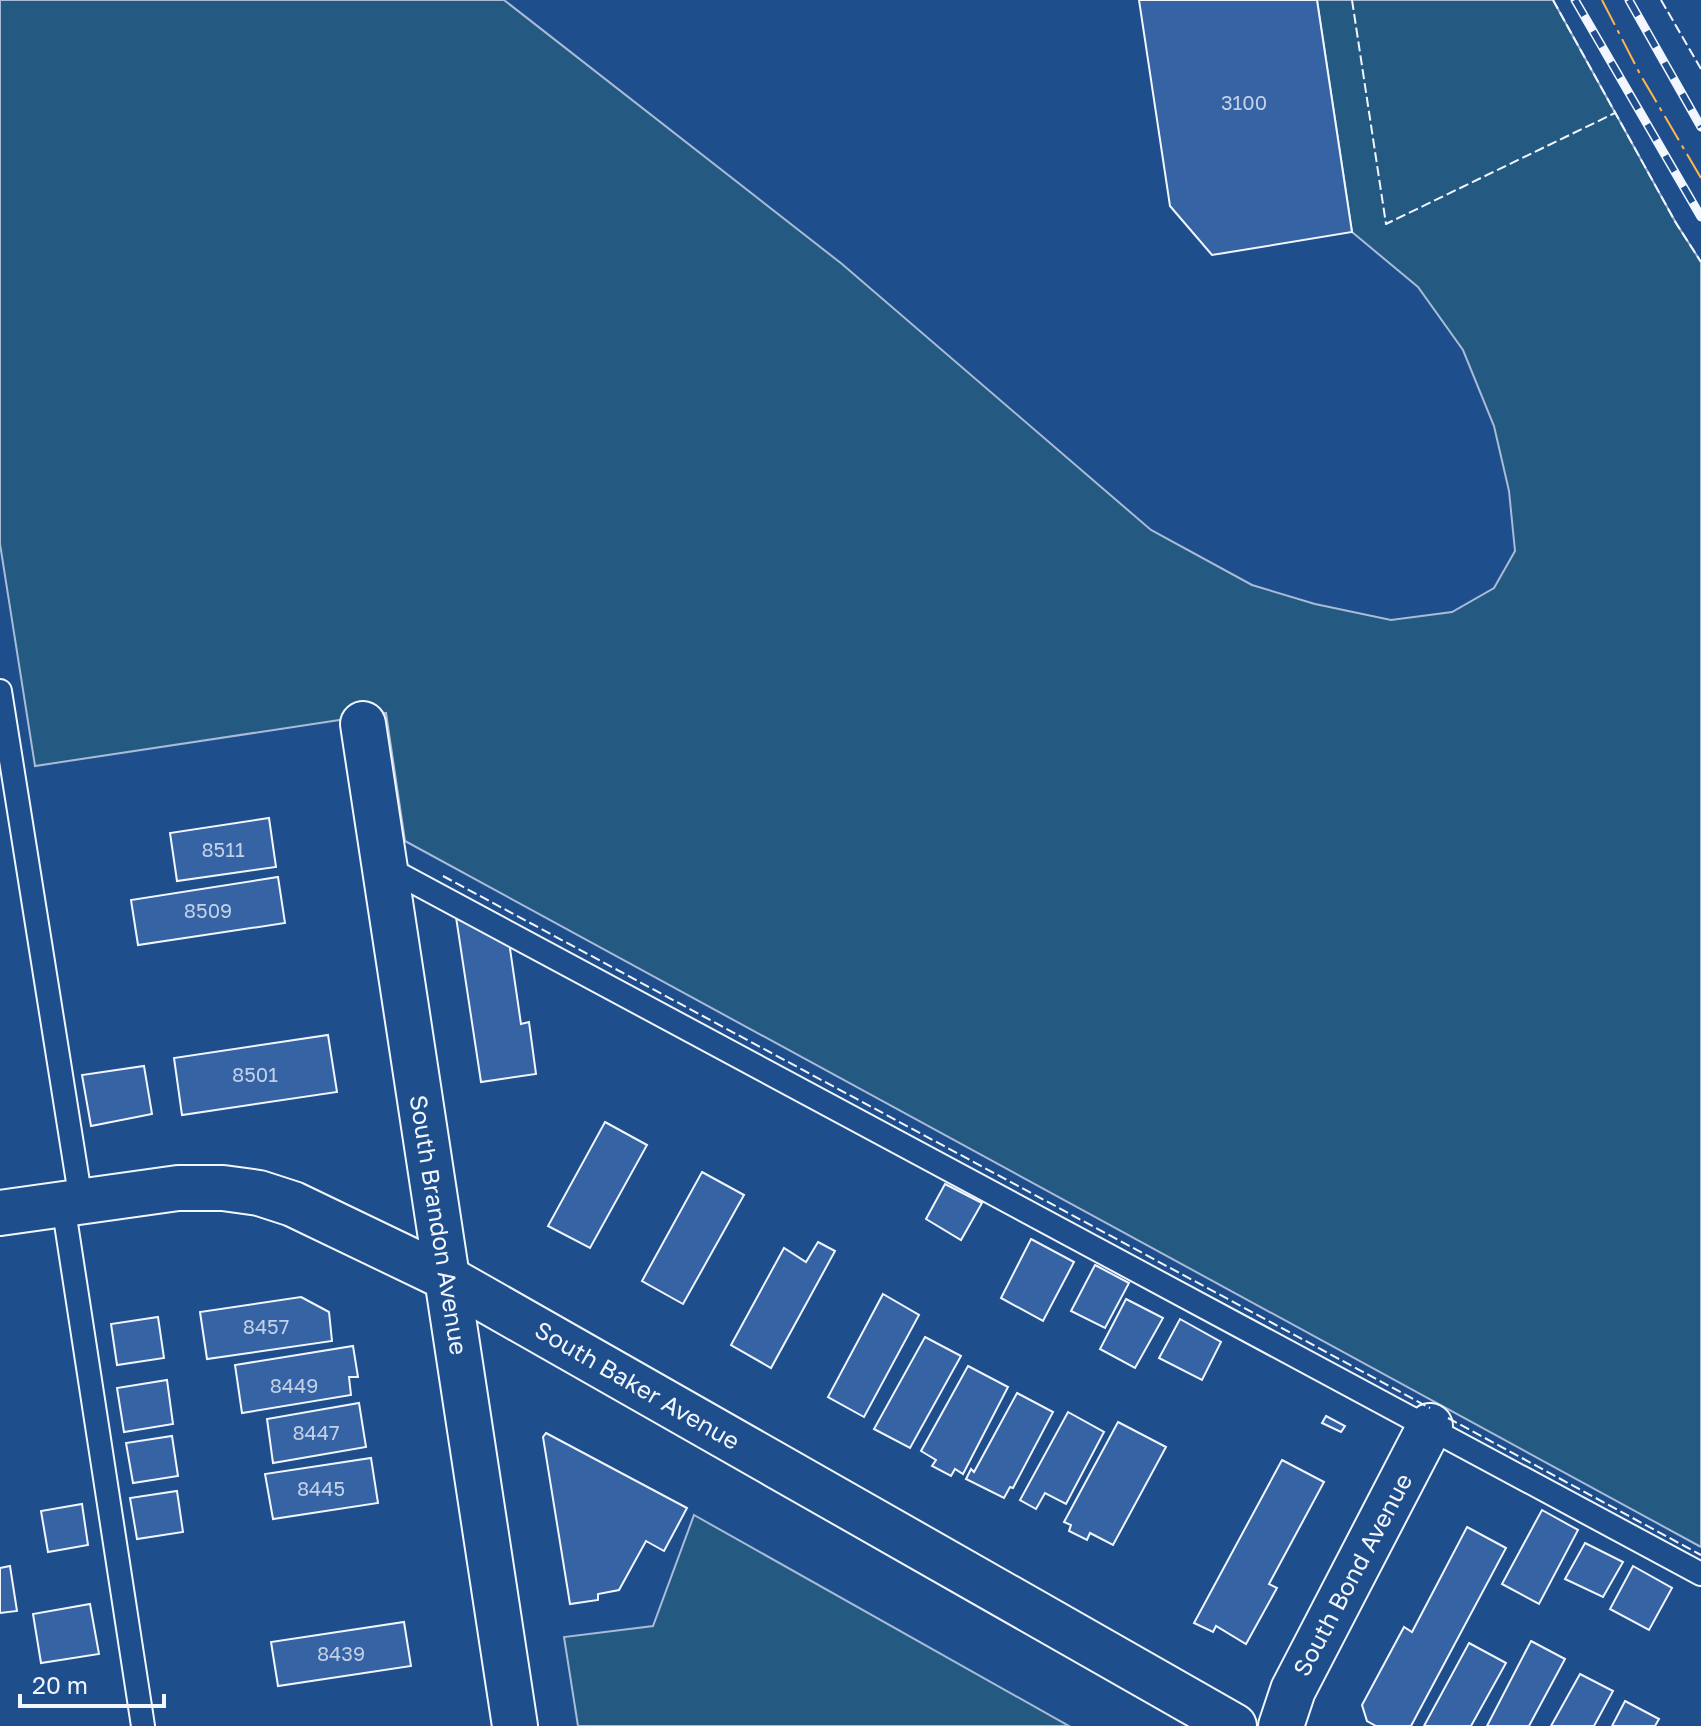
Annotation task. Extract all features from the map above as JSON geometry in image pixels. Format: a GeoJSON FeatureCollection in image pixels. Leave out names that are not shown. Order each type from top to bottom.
{"type":"FeatureCollection","features":[{"type":"Feature","properties":{"kind":"street","name":"South Brandon Avenue"},"geometry":{"type":"LineString","coordinates":[[363,724],[518,1724]]}},
{"type":"Feature","properties":{"kind":"street","name":"South Baker Avenue"},"geometry":{"type":"LineString","coordinates":[[0,1213],[178,1188],[223,1188],[259,1193],[293,1204],[447,1278],[1234,1726]]}},
{"type":"Feature","properties":{"kind":"street","name":"South Bond Avenue"},"geometry":{"type":"LineString","coordinates":[[1281,1726],[1293,1690],[1430,1426]]}},
{"type":"Feature","properties":{"kind":"lane"},"geometry":{"type":"LineString","coordinates":[[0,691],[143,1726]]}},
{"type":"Feature","properties":{"kind":"lane"},"geometry":{"type":"LineString","coordinates":[[384,866],[1701,1574]]}},
{"type":"Feature","properties":{"kind":"shaded area"},"geometry":{"type":"Polygon","coordinates":[[[0,0],[504,0],[842,264],[1151,530],[1252,585],[1315,604],[1391,620],[1452,612],[1494,588],[1515,551],[1509,491],[1494,426],[1463,350],[1418,287],[1352,232],[1317,0],[1553,0],[1676,223],[1701,262],[1701,1547],[405,841],[386,713],[35,766],[0,544],[0,0]]]}},
{"type":"Feature","properties":{"kind":"shaded area"},"geometry":{"type":"Polygon","coordinates":[[[694,1515],[1069,1726],[578,1726],[564,1637],[653,1626],[694,1515]]]}},
{"type":"Feature","properties":{"kind":"building"},"geometry":{"type":"Polygon","coordinates":[[[1139,0],[1317,0],[1352,232],[1212,255],[1170,206],[1139,0]]]}},
{"type":"Feature","properties":{"kind":"building"},"geometry":{"type":"Polygon","coordinates":[[[269,818],[276,867],[177,881],[170,833],[269,818]]]}},
{"type":"Feature","properties":{"kind":"building"},"geometry":{"type":"Polygon","coordinates":[[[278,877],[285,923],[138,945],[131,900],[278,877]]]}},
{"type":"Feature","properties":{"kind":"building"},"geometry":{"type":"Polygon","coordinates":[[[469,915],[508,935],[521,1024],[529,1022],[536,1074],[481,1082],[456,917],[469,915]]]}},
{"type":"Feature","properties":{"kind":"building"},"geometry":{"type":"Polygon","coordinates":[[[328,1035],[337,1092],[182,1115],[174,1058],[328,1035]]]}},
{"type":"Feature","properties":{"kind":"building"},"geometry":{"type":"Polygon","coordinates":[[[144,1066],[152,1114],[91,1126],[82,1075],[144,1066]]]}},
{"type":"Feature","properties":{"kind":"building"},"geometry":{"type":"Polygon","coordinates":[[[605,1122],[647,1145],[590,1248],[548,1226],[605,1122]]]}},
{"type":"Feature","properties":{"kind":"building"},"geometry":{"type":"Polygon","coordinates":[[[702,1172],[744,1195],[683,1304],[642,1281],[702,1172]]]}},
{"type":"Feature","properties":{"kind":"building"},"geometry":{"type":"Polygon","coordinates":[[[945,1184],[982,1203],[961,1240],[926,1219],[945,1184]]]}},
{"type":"Feature","properties":{"kind":"building"},"geometry":{"type":"Polygon","coordinates":[[[1031,1239],[1074,1262],[1043,1321],[1001,1298],[1031,1239]]]}},
{"type":"Feature","properties":{"kind":"building"},"geometry":{"type":"Polygon","coordinates":[[[818,1242],[835,1251],[771,1368],[731,1345],[784,1248],[806,1262],[818,1242]]]}},
{"type":"Feature","properties":{"kind":"building"},"geometry":{"type":"Polygon","coordinates":[[[1095,1265],[1129,1283],[1105,1328],[1071,1311],[1095,1265]]]}},
{"type":"Feature","properties":{"kind":"building"},"geometry":{"type":"Polygon","coordinates":[[[883,1294],[919,1315],[864,1417],[828,1397],[883,1294]]]}},
{"type":"Feature","properties":{"kind":"building"},"geometry":{"type":"Polygon","coordinates":[[[301,1297],[329,1312],[332,1341],[207,1359],[200,1312],[301,1297]]]}},
{"type":"Feature","properties":{"kind":"building"},"geometry":{"type":"Polygon","coordinates":[[[1126,1299],[1163,1318],[1135,1368],[1100,1349],[1126,1299]]]}},
{"type":"Feature","properties":{"kind":"building"},"geometry":{"type":"Polygon","coordinates":[[[158,1317],[164,1358],[117,1365],[111,1324],[158,1317]]]}},
{"type":"Feature","properties":{"kind":"building"},"geometry":{"type":"Polygon","coordinates":[[[1180,1319],[1221,1342],[1202,1380],[1159,1358],[1180,1319]]]}},
{"type":"Feature","properties":{"kind":"building"},"geometry":{"type":"Polygon","coordinates":[[[925,1337],[961,1356],[910,1448],[874,1429],[925,1337]]]}},
{"type":"Feature","properties":{"kind":"building"},"geometry":{"type":"Polygon","coordinates":[[[353,1346],[358,1377],[349,1377],[351,1395],[242,1413],[235,1365],[353,1346]]]}},
{"type":"Feature","properties":{"kind":"building"},"geometry":{"type":"Polygon","coordinates":[[[968,1366],[1008,1387],[963,1474],[955,1469],[951,1476],[932,1466],[936,1460],[921,1451],[968,1366]]]}},
{"type":"Feature","properties":{"kind":"building"},"geometry":{"type":"Polygon","coordinates":[[[167,1380],[173,1424],[124,1432],[117,1388],[167,1380]]]}},
{"type":"Feature","properties":{"kind":"building"},"geometry":{"type":"Polygon","coordinates":[[[1017,1393],[1053,1412],[1013,1488],[1010,1487],[1004,1498],[966,1479],[971,1469],[974,1472],[1017,1393]]]}},
{"type":"Feature","properties":{"kind":"building"},"geometry":{"type":"Polygon","coordinates":[[[359,1403],[366,1447],[273,1463],[267,1419],[359,1403]]]}},
{"type":"Feature","properties":{"kind":"building"},"geometry":{"type":"Polygon","coordinates":[[[1068,1412],[1104,1432],[1066,1504],[1045,1493],[1036,1509],[1020,1500],[1068,1412]]]}},
{"type":"Feature","properties":{"kind":"building"},"geometry":{"type":"Polygon","coordinates":[[[1326,1416],[1345,1426],[1341,1432],[1322,1423],[1326,1416]]]}},
{"type":"Feature","properties":{"kind":"building"},"geometry":{"type":"Polygon","coordinates":[[[1118,1422],[1166,1447],[1113,1545],[1090,1533],[1087,1540],[1069,1531],[1071,1525],[1064,1522],[1118,1422]]]}},
{"type":"Feature","properties":{"kind":"building"},"geometry":{"type":"Polygon","coordinates":[[[546,1433],[687,1508],[664,1551],[646,1541],[619,1590],[598,1594],[598,1600],[570,1604],[543,1437],[546,1433]]]}},
{"type":"Feature","properties":{"kind":"building"},"geometry":{"type":"Polygon","coordinates":[[[172,1436],[178,1476],[133,1483],[126,1443],[172,1436]]]}},
{"type":"Feature","properties":{"kind":"building"},"geometry":{"type":"Polygon","coordinates":[[[371,1458],[378,1503],[273,1519],[265,1474],[371,1458]]]}},
{"type":"Feature","properties":{"kind":"building"},"geometry":{"type":"Polygon","coordinates":[[[1282,1460],[1324,1482],[1269,1584],[1277,1588],[1246,1644],[1216,1626],[1213,1632],[1194,1623],[1282,1460]]]}},
{"type":"Feature","properties":{"kind":"building"},"geometry":{"type":"Polygon","coordinates":[[[177,1491],[183,1532],[137,1539],[130,1498],[177,1491]]]}},
{"type":"Feature","properties":{"kind":"building"},"geometry":{"type":"Polygon","coordinates":[[[82,1504],[88,1545],[48,1552],[41,1511],[82,1504]]]}},
{"type":"Feature","properties":{"kind":"building"},"geometry":{"type":"Polygon","coordinates":[[[1542,1510],[1578,1530],[1539,1604],[1502,1584],[1542,1510]]]}},
{"type":"Feature","properties":{"kind":"building"},"geometry":{"type":"Polygon","coordinates":[[[1467,1527],[1506,1548],[1411,1726],[1376,1726],[1367,1721],[1362,1705],[1404,1627],[1412,1632],[1467,1527]]]}},
{"type":"Feature","properties":{"kind":"building"},"geometry":{"type":"Polygon","coordinates":[[[1585,1543],[1623,1562],[1603,1597],[1565,1579],[1585,1543]]]}},
{"type":"Feature","properties":{"kind":"building"},"geometry":{"type":"Polygon","coordinates":[[[10,1566],[17,1611],[0,1613],[0,1568],[10,1566]]]}},
{"type":"Feature","properties":{"kind":"building"},"geometry":{"type":"Polygon","coordinates":[[[1633,1566],[1672,1588],[1649,1630],[1610,1609],[1633,1566]]]}},
{"type":"Feature","properties":{"kind":"building"},"geometry":{"type":"Polygon","coordinates":[[[90,1604],[99,1654],[41,1663],[33,1614],[90,1604]]]}},
{"type":"Feature","properties":{"kind":"building"},"geometry":{"type":"Polygon","coordinates":[[[404,1622],[411,1666],[278,1686],[271,1642],[404,1622]]]}},
{"type":"Feature","properties":{"kind":"building"},"geometry":{"type":"Polygon","coordinates":[[[1531,1641],[1565,1659],[1529,1726],[1487,1726],[1531,1641]]]}},
{"type":"Feature","properties":{"kind":"building"},"geometry":{"type":"Polygon","coordinates":[[[1469,1643],[1506,1663],[1471,1726],[1424,1726],[1469,1643]]]}},
{"type":"Feature","properties":{"kind":"building"},"geometry":{"type":"Polygon","coordinates":[[[1580,1674],[1613,1691],[1594,1726],[1551,1726],[1580,1674]]]}},
{"type":"Feature","properties":{"kind":"building"},"geometry":{"type":"Polygon","coordinates":[[[1625,1701],[1659,1719],[1655,1726],[1612,1726],[1625,1701]]]}},
{"type":"Feature","properties":{"kind":"railway"},"geometry":{"type":"LineString","coordinates":[[1575,0],[1701,217]]}},
{"type":"Feature","properties":{"kind":"railway"},"geometry":{"type":"LineString","coordinates":[[1629,0],[1701,127]]}},
{"type":"Feature","properties":{"kind":"fence"},"geometry":{"type":"LineString","coordinates":[[1352,0],[1386,224],[1615,113]]}},
{"type":"Feature","properties":{"kind":"fence"},"geometry":{"type":"LineString","coordinates":[[1553,0],[1676,223],[1701,262]]}},
{"type":"Feature","properties":{"kind":"fence"},"geometry":{"type":"LineString","coordinates":[[1661,0],[1701,69]]}},
{"type":"Feature","properties":{"kind":"fence"},"geometry":{"type":"LineString","coordinates":[[443,876],[1430,1408]]}},
{"type":"Feature","properties":{"kind":"fence"},"geometry":{"type":"LineString","coordinates":[[1448,1418],[1701,1555]]}},
{"type":"Feature","properties":{"kind":"power"},"geometry":{"type":"LineString","coordinates":[[1602,0],[1640,74],[1701,178]]}}]}
